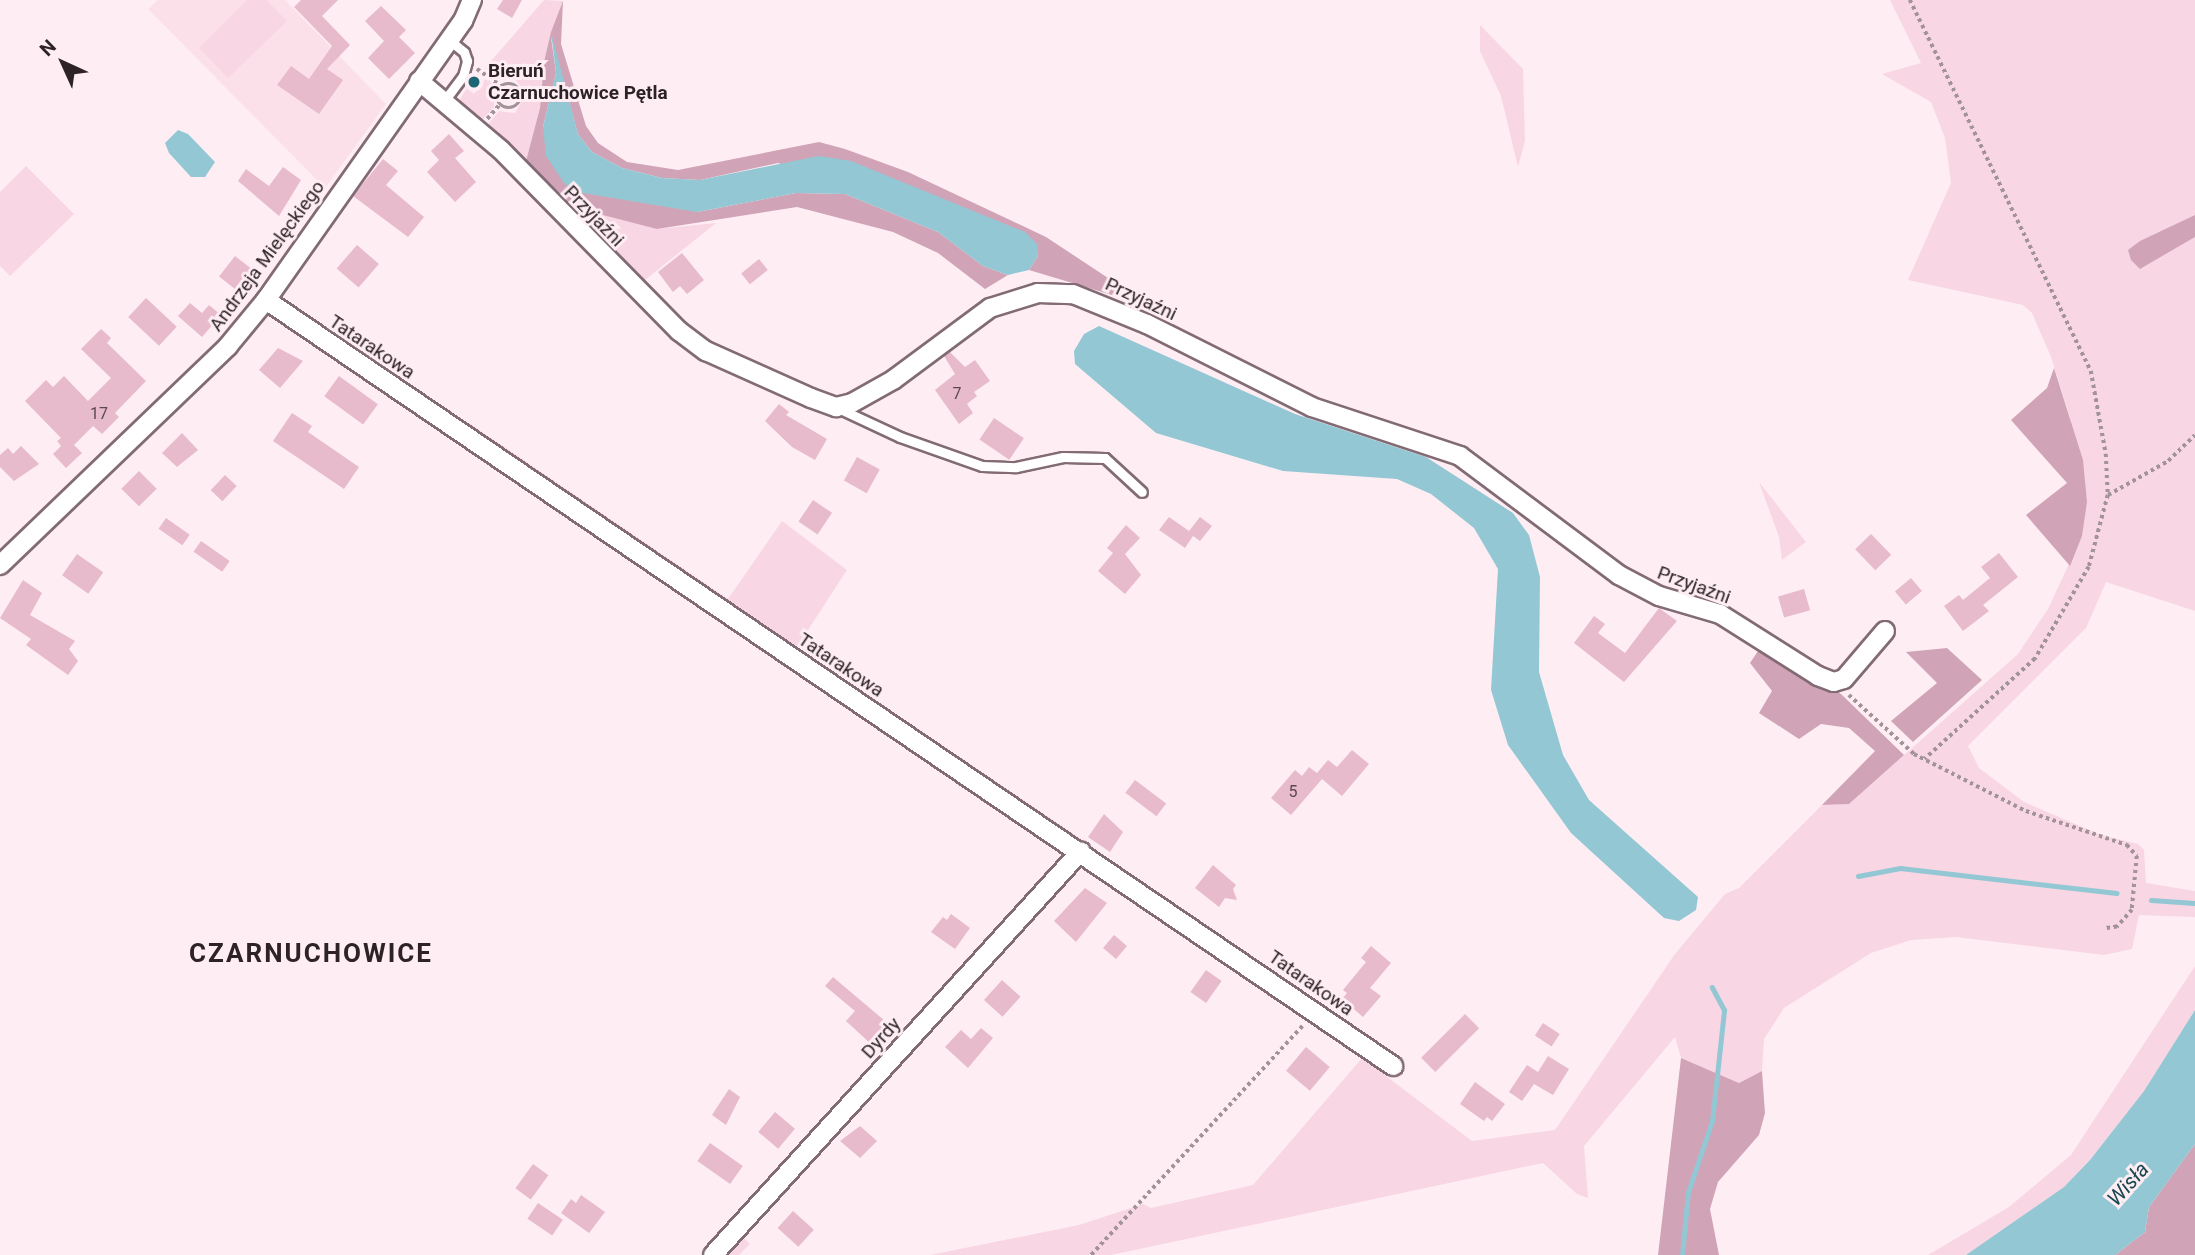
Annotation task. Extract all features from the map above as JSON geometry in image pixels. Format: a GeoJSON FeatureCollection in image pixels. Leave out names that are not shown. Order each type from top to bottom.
{"type":"FeatureCollection","features":[{"type":"Feature","properties":{"kind":"street","name":"Andrzeja Mielęckiego"},"geometry":{"type":"LineString","coordinates":[[0,565],[228,346],[265,300],[449,40],[472,0]]}},
{"type":"Feature","properties":{"kind":"street","name":"Przyjaźni"},"geometry":{"type":"LineString","coordinates":[[419,81],[501,150],[691,341],[722,360],[836,407],[852,403],[884,385],[990,309],[1038,293],[1093,300],[1312,407],[1460,456],[1619,575],[1659,596],[1720,614],[1834,682]]}},
{"type":"Feature","properties":{"kind":"street","name":"Tatarakowa"},"geometry":{"type":"LineString","coordinates":[[265,300],[1081,850],[1393,1066]]}},
{"type":"Feature","properties":{"kind":"street"},"geometry":{"type":"LineString","coordinates":[[1834,682],[1844,679],[1885,631]]}},
{"type":"Feature","properties":{"kind":"street","name":"Dyrdy"},"geometry":{"type":"LineString","coordinates":[[713,1255],[1081,850]]}},
{"type":"Feature","properties":{"kind":"lane"},"geometry":{"type":"LineString","coordinates":[[444,101],[463,75],[467,61],[464,52],[449,40]]}},
{"type":"Feature","properties":{"kind":"lane"},"geometry":{"type":"LineString","coordinates":[[836,407],[900,437],[982,466],[1016,467],[1063,457],[1105,458],[1142,492]]}},
{"type":"Feature","properties":{"kind":"path"},"geometry":{"type":"LineString","coordinates":[[1910,0],[2091,371],[2106,454],[2108,495],[2089,567],[2035,659],[1926,759]]}},
{"type":"Feature","properties":{"kind":"path"},"geometry":{"type":"LineString","coordinates":[[467,61],[501,86],[516,85],[520,92],[519,103],[508,108],[500,104],[496,93],[501,86]]}},
{"type":"Feature","properties":{"kind":"path"},"geometry":{"type":"LineString","coordinates":[[2108,495],[2168,461],[2195,435]]}},
{"type":"Feature","properties":{"kind":"path"},"geometry":{"type":"LineString","coordinates":[[1834,682],[1926,759],[2026,811],[2127,845],[2137,856],[2132,910],[2117,927],[2103,929]]}},
{"type":"Feature","properties":{"kind":"path"},"geometry":{"type":"LineString","coordinates":[[1091,1255],[1315,1011]]}},
{"type":"Feature","properties":{"kind":"shaded area"},"geometry":{"type":"Polygon","coordinates":[[[158,0],[285,0],[386,104],[325,188],[148,9],[158,0]]]}},
{"type":"Feature","properties":{"kind":"shaded area"},"geometry":{"type":"Polygon","coordinates":[[[247,0],[266,0],[287,21],[228,78],[199,48],[247,0]]]}},
{"type":"Feature","properties":{"kind":"shaded area"},"geometry":{"type":"Polygon","coordinates":[[[544,0],[563,1],[544,62],[540,108],[526,161],[485,128],[499,111],[515,113],[526,93],[514,78],[499,79],[485,68],[544,0]]]}},
{"type":"Feature","properties":{"kind":"shaded area"},"geometry":{"type":"Polygon","coordinates":[[[1890,0],[2195,0],[2195,215],[2159,233],[2140,269],[2195,237],[2195,611],[2106,582],[2086,628],[1968,746],[1979,768],[2024,802],[2101,835],[2138,844],[2144,850],[2146,883],[2195,891],[2195,917],[2139,915],[2132,949],[2104,955],[1956,937],[1911,940],[1871,953],[1784,1008],[1764,1039],[1762,1071],[1739,1083],[1681,1058],[1675,1037],[1584,1146],[1588,1198],[1577,1194],[1543,1163],[1111,1255],[930,1255],[1079,1225],[1143,1204],[1151,1208],[1253,1185],[1362,1058],[1472,1141],[1555,1130],[1675,954],[1725,894],[1739,888],[1822,805],[1849,804],[2018,654],[2048,609],[2082,536],[2070,417],[2051,357],[2032,313],[2023,305],[1908,280],[1951,183],[1945,138],[1931,102],[1882,74],[1921,63],[1890,0]]]}},
{"type":"Feature","properties":{"kind":"shaded area"},"geometry":{"type":"Polygon","coordinates":[[[563,1],[561,44],[586,126],[598,143],[627,162],[678,170],[819,142],[845,149],[908,172],[1046,237],[1152,307],[1029,270],[1038,256],[1036,244],[778,163],[700,180],[662,178],[622,168],[592,152],[578,134],[551,37],[556,73],[543,127],[697,212],[796,193],[845,194],[938,232],[983,266],[1008,275],[985,289],[938,253],[893,232],[797,207],[657,229],[576,208],[526,161],[540,108],[544,62],[551,32],[563,1]]]}},
{"type":"Feature","properties":{"kind":"shaded area"},"geometry":{"type":"Polygon","coordinates":[[[1480,25],[1523,69],[1525,141],[1518,167],[1501,96],[1480,51],[1480,25]]]}},
{"type":"Feature","properties":{"kind":"shaded area"},"geometry":{"type":"Polygon","coordinates":[[[485,79],[494,84],[494,107],[479,123],[457,104],[467,88],[474,94],[485,79]]]}},
{"type":"Feature","properties":{"kind":"shaded area"},"geometry":{"type":"Polygon","coordinates":[[[526,161],[657,229],[716,223],[640,284],[526,161]]]}},
{"type":"Feature","properties":{"kind":"shaded area"},"geometry":{"type":"Polygon","coordinates":[[[26,166],[74,214],[10,276],[0,266],[0,192],[26,166]]]}},
{"type":"Feature","properties":{"kind":"shaded area"},"geometry":{"type":"Polygon","coordinates":[[[2195,215],[2195,237],[2140,269],[2131,260],[2128,250],[2140,241],[2195,215]]]}},
{"type":"Feature","properties":{"kind":"shaded area"},"geometry":{"type":"Polygon","coordinates":[[[2054,368],[2083,460],[2087,502],[2082,536],[2070,566],[2026,515],[2067,483],[2011,420],[2047,388],[2054,368]]]}},
{"type":"Feature","properties":{"kind":"shaded area"},"geometry":{"type":"Polygon","coordinates":[[[469,423],[728,599],[782,521],[847,570],[797,647],[1081,839],[1077,843],[474,435],[469,423]]]}},
{"type":"Feature","properties":{"kind":"shaded area"},"geometry":{"type":"Polygon","coordinates":[[[465,448],[525,482],[1065,847],[1067,857],[465,448]]]}},
{"type":"Feature","properties":{"kind":"shaded area"},"geometry":{"type":"Polygon","coordinates":[[[1759,482],[1806,542],[1782,560],[1779,537],[1759,482]]]}},
{"type":"Feature","properties":{"kind":"shaded area"},"geometry":{"type":"Polygon","coordinates":[[[1760,648],[1841,694],[1904,755],[1849,804],[1822,805],[1875,751],[1849,728],[1821,724],[1799,739],[1759,713],[1772,691],[1750,663],[1760,648]]]}},
{"type":"Feature","properties":{"kind":"shaded area"},"geometry":{"type":"Polygon","coordinates":[[[1947,648],[1982,680],[1913,742],[1891,721],[1937,683],[1906,652],[1947,648]]]}},
{"type":"Feature","properties":{"kind":"shaded area"},"geometry":{"type":"Polygon","coordinates":[[[2195,966],[2195,1010],[2144,1091],[2090,1160],[2064,1187],[1966,1255],[1928,1255],[2009,1207],[2071,1155],[2195,966]]]}},
{"type":"Feature","properties":{"kind":"shaded area"},"geometry":{"type":"Polygon","coordinates":[[[1681,1058],[1739,1083],[1762,1071],[1765,1113],[1759,1135],[1718,1182],[1710,1209],[1719,1255],[1658,1255],[1681,1058]]]}},
{"type":"Feature","properties":{"kind":"shaded area"},"geometry":{"type":"Polygon","coordinates":[[[2195,1144],[2195,1255],[2115,1255],[2145,1232],[2149,1207],[2195,1144]]]}},
{"type":"Feature","properties":{"kind":"shaded area"},"geometry":{"type":"Polygon","coordinates":[[[742,1236],[750,1244],[739,1255],[725,1255],[742,1236]]]}},
{"type":"Feature","properties":{"kind":"water"},"geometry":{"type":"Polygon","coordinates":[[[551,32],[578,134],[592,152],[622,168],[662,178],[700,180],[819,156],[851,161],[1025,232],[1037,244],[1038,256],[1029,270],[1008,275],[983,266],[938,232],[845,194],[796,193],[697,212],[577,192],[564,183],[546,156],[543,127],[556,73],[551,32]]]}},
{"type":"Feature","properties":{"kind":"water"},"geometry":{"type":"Polygon","coordinates":[[[178,130],[188,134],[215,162],[205,177],[191,177],[169,153],[165,143],[178,130]]]}},
{"type":"Feature","properties":{"kind":"water"},"geometry":{"type":"Polygon","coordinates":[[[1099,326],[1295,414],[1426,457],[1513,513],[1529,535],[1540,577],[1539,672],[1563,755],[1589,800],[1698,897],[1696,910],[1679,921],[1664,918],[1571,833],[1508,745],[1491,690],[1498,569],[1474,528],[1431,494],[1397,479],[1283,471],[1156,433],[1075,364],[1074,351],[1084,334],[1099,326]]]}},
{"type":"Feature","properties":{"kind":"water","name":"Wisła"},"geometry":{"type":"Polygon","coordinates":[[[2195,1010],[2195,1144],[2149,1207],[2145,1232],[2115,1255],[1966,1255],[2064,1187],[2090,1160],[2144,1091],[2195,1010]]]}},
{"type":"Feature","properties":{"kind":"building"},"geometry":{"type":"Polygon","coordinates":[[[301,0],[338,0],[322,16],[350,45],[327,69],[343,80],[319,114],[277,85],[291,66],[309,79],[332,46],[294,7],[301,0]]]}},
{"type":"Feature","properties":{"kind":"building"},"geometry":{"type":"Polygon","coordinates":[[[503,0],[522,0],[512,18],[497,9],[503,0]]]}},
{"type":"Feature","properties":{"kind":"building"},"geometry":{"type":"Polygon","coordinates":[[[381,6],[406,30],[399,37],[415,53],[389,79],[368,58],[384,41],[365,21],[381,6]]]}},
{"type":"Feature","properties":{"kind":"building"},"geometry":{"type":"Polygon","coordinates":[[[449,134],[464,151],[455,158],[476,182],[455,202],[427,172],[439,160],[431,151],[449,134]]]}},
{"type":"Feature","properties":{"kind":"building"},"geometry":{"type":"Polygon","coordinates":[[[383,159],[398,171],[386,185],[424,217],[408,237],[353,196],[383,159]]]}},
{"type":"Feature","properties":{"kind":"building"},"geometry":{"type":"Polygon","coordinates":[[[283,167],[301,180],[279,216],[238,181],[246,169],[269,186],[283,167]]]}},
{"type":"Feature","properties":{"kind":"building"},"geometry":{"type":"Polygon","coordinates":[[[357,245],[379,264],[359,287],[337,268],[357,245]]]}},
{"type":"Feature","properties":{"kind":"building"},"geometry":{"type":"Polygon","coordinates":[[[682,253],[704,280],[687,294],[680,286],[673,292],[658,272],[682,253]]]}},
{"type":"Feature","properties":{"kind":"building"},"geometry":{"type":"Polygon","coordinates":[[[235,256],[254,271],[238,291],[219,276],[235,256]]]}},
{"type":"Feature","properties":{"kind":"building"},"geometry":{"type":"Polygon","coordinates":[[[759,259],[768,270],[750,284],[741,273],[759,259]]]}},
{"type":"Feature","properties":{"kind":"building"},"geometry":{"type":"Polygon","coordinates":[[[146,298],[177,327],[159,346],[128,317],[146,298]]]}},
{"type":"Feature","properties":{"kind":"building"},"geometry":{"type":"Polygon","coordinates":[[[190,303],[202,313],[209,305],[221,315],[202,337],[178,316],[190,303]]]}},
{"type":"Feature","properties":{"kind":"building"},"geometry":{"type":"Polygon","coordinates":[[[101,329],[111,338],[107,343],[146,381],[115,413],[119,417],[102,434],[93,426],[74,445],[82,453],[66,468],[53,454],[61,446],[57,441],[61,438],[25,401],[46,380],[53,387],[64,376],[88,401],[111,378],[81,349],[101,329]]]}},
{"type":"Feature","properties":{"kind":"building"},"geometry":{"type":"Polygon","coordinates":[[[278,348],[303,361],[280,388],[259,370],[278,348]]]}},
{"type":"Feature","properties":{"kind":"building"},"geometry":{"type":"Polygon","coordinates":[[[950,352],[965,367],[975,360],[990,381],[974,392],[977,396],[967,404],[973,413],[959,424],[935,390],[955,374],[944,356],[950,352]]]}},
{"type":"Feature","properties":{"kind":"building"},"geometry":{"type":"Polygon","coordinates":[[[339,376],[378,404],[363,424],[324,396],[339,376]]]}},
{"type":"Feature","properties":{"kind":"building"},"geometry":{"type":"Polygon","coordinates":[[[779,404],[789,412],[786,415],[827,439],[815,460],[792,447],[765,421],[779,404]]]}},
{"type":"Feature","properties":{"kind":"building"},"geometry":{"type":"Polygon","coordinates":[[[292,413],[312,426],[308,432],[359,467],[344,489],[273,441],[292,413]]]}},
{"type":"Feature","properties":{"kind":"building"},"geometry":{"type":"Polygon","coordinates":[[[994,418],[1024,438],[1009,460],[979,440],[994,418]]]}},
{"type":"Feature","properties":{"kind":"building"},"geometry":{"type":"Polygon","coordinates":[[[182,433],[198,450],[177,467],[162,453],[182,433]]]}},
{"type":"Feature","properties":{"kind":"building"},"geometry":{"type":"Polygon","coordinates":[[[21,446],[39,464],[14,481],[0,467],[0,455],[8,448],[13,454],[21,446]]]}},
{"type":"Feature","properties":{"kind":"building"},"geometry":{"type":"Polygon","coordinates":[[[857,457],[880,470],[867,493],[844,481],[857,457]]]}},
{"type":"Feature","properties":{"kind":"building"},"geometry":{"type":"Polygon","coordinates":[[[139,471],[157,489],[139,506],[121,489],[139,471]]]}},
{"type":"Feature","properties":{"kind":"building"},"geometry":{"type":"Polygon","coordinates":[[[225,475],[237,486],[222,501],[211,490],[225,475]]]}},
{"type":"Feature","properties":{"kind":"building"},"geometry":{"type":"Polygon","coordinates":[[[813,500],[832,513],[818,534],[798,522],[813,500]]]}},
{"type":"Feature","properties":{"kind":"building"},"geometry":{"type":"Polygon","coordinates":[[[1169,517],[1189,531],[1200,517],[1212,526],[1200,541],[1193,536],[1185,548],[1159,530],[1169,517]]]}},
{"type":"Feature","properties":{"kind":"building"},"geometry":{"type":"Polygon","coordinates":[[[166,518],[190,535],[182,545],[159,529],[166,518]]]}},
{"type":"Feature","properties":{"kind":"building"},"geometry":{"type":"Polygon","coordinates":[[[1126,525],[1140,538],[1125,554],[1141,575],[1125,594],[1098,571],[1113,553],[1107,548],[1126,525]]]}},
{"type":"Feature","properties":{"kind":"building"},"geometry":{"type":"Polygon","coordinates":[[[1871,534],[1891,555],[1875,570],[1855,549],[1871,534]]]}},
{"type":"Feature","properties":{"kind":"building"},"geometry":{"type":"Polygon","coordinates":[[[201,541],[230,561],[222,572],[194,552],[201,541]]]}},
{"type":"Feature","properties":{"kind":"building"},"geometry":{"type":"Polygon","coordinates":[[[1999,553],[2018,577],[1983,605],[1989,611],[1963,631],[1944,606],[1959,595],[1963,600],[1990,578],[1981,567],[1999,553]]]}},
{"type":"Feature","properties":{"kind":"building"},"geometry":{"type":"Polygon","coordinates":[[[77,554],[103,572],[88,594],[62,575],[77,554]]]}},
{"type":"Feature","properties":{"kind":"building"},"geometry":{"type":"Polygon","coordinates":[[[1911,578],[1922,591],[1906,605],[1895,591],[1911,578]]]}},
{"type":"Feature","properties":{"kind":"building"},"geometry":{"type":"Polygon","coordinates":[[[23,580],[42,593],[30,615],[75,641],[69,649],[78,661],[68,675],[26,645],[31,639],[0,618],[23,580]]]}},
{"type":"Feature","properties":{"kind":"building"},"geometry":{"type":"Polygon","coordinates":[[[1804,589],[1810,610],[1784,618],[1778,596],[1804,589]]]}},
{"type":"Feature","properties":{"kind":"building"},"geometry":{"type":"Polygon","coordinates":[[[1659,608],[1677,621],[1624,682],[1574,643],[1594,616],[1605,624],[1598,633],[1625,653],[1659,608]]]}},
{"type":"Feature","properties":{"kind":"building"},"geometry":{"type":"Polygon","coordinates":[[[1352,750],[1369,764],[1342,796],[1322,779],[1291,815],[1271,798],[1295,770],[1302,776],[1309,767],[1317,773],[1328,760],[1337,767],[1352,750]]]}},
{"type":"Feature","properties":{"kind":"building"},"geometry":{"type":"Polygon","coordinates":[[[1135,780],[1166,803],[1157,816],[1125,793],[1135,780]]]}},
{"type":"Feature","properties":{"kind":"building"},"geometry":{"type":"Polygon","coordinates":[[[1104,814],[1123,832],[1110,852],[1088,837],[1104,814]]]}},
{"type":"Feature","properties":{"kind":"building"},"geometry":{"type":"Polygon","coordinates":[[[1213,865],[1236,885],[1233,889],[1237,900],[1225,898],[1219,907],[1195,888],[1213,865]]]}},
{"type":"Feature","properties":{"kind":"building"},"geometry":{"type":"Polygon","coordinates":[[[1085,888],[1107,903],[1076,942],[1054,921],[1085,888]]]}},
{"type":"Feature","properties":{"kind":"building"},"geometry":{"type":"Polygon","coordinates":[[[951,914],[970,928],[955,949],[931,932],[943,917],[947,920],[951,914]]]}},
{"type":"Feature","properties":{"kind":"building"},"geometry":{"type":"Polygon","coordinates":[[[1114,935],[1127,946],[1116,959],[1103,948],[1114,935]]]}},
{"type":"Feature","properties":{"kind":"building"},"geometry":{"type":"Polygon","coordinates":[[[1371,946],[1391,963],[1370,988],[1381,996],[1363,1017],[1342,999],[1347,993],[1343,990],[1366,962],[1361,958],[1371,946]]]}},
{"type":"Feature","properties":{"kind":"building"},"geometry":{"type":"Polygon","coordinates":[[[1206,970],[1222,981],[1206,1003],[1191,992],[1206,970]]]}},
{"type":"Feature","properties":{"kind":"building"},"geometry":{"type":"Polygon","coordinates":[[[833,977],[891,1026],[872,1045],[846,1021],[855,1011],[825,986],[833,977]]]}},
{"type":"Feature","properties":{"kind":"building"},"geometry":{"type":"Polygon","coordinates":[[[1002,980],[1021,997],[1003,1017],[984,1000],[1002,980]]]}},
{"type":"Feature","properties":{"kind":"building"},"geometry":{"type":"Polygon","coordinates":[[[1465,1014],[1479,1028],[1435,1072],[1421,1058],[1465,1014]]]}},
{"type":"Feature","properties":{"kind":"building"},"geometry":{"type":"Polygon","coordinates":[[[1543,1023],[1560,1034],[1552,1046],[1535,1036],[1543,1023]]]}},
{"type":"Feature","properties":{"kind":"building"},"geometry":{"type":"Polygon","coordinates":[[[981,1028],[993,1038],[968,1068],[945,1047],[961,1030],[971,1039],[981,1028]]]}},
{"type":"Feature","properties":{"kind":"building"},"geometry":{"type":"Polygon","coordinates":[[[1306,1047],[1330,1067],[1310,1091],[1286,1071],[1306,1047]]]}},
{"type":"Feature","properties":{"kind":"building"},"geometry":{"type":"Polygon","coordinates":[[[1548,1056],[1569,1069],[1553,1095],[1534,1084],[1522,1101],[1509,1092],[1527,1065],[1538,1072],[1548,1056]]]}},
{"type":"Feature","properties":{"kind":"building"},"geometry":{"type":"Polygon","coordinates":[[[1475,1082],[1505,1104],[1492,1121],[1487,1117],[1484,1121],[1460,1104],[1475,1082]]]}},
{"type":"Feature","properties":{"kind":"building"},"geometry":{"type":"Polygon","coordinates":[[[729,1089],[740,1097],[726,1125],[712,1115],[729,1089]]]}},
{"type":"Feature","properties":{"kind":"building"},"geometry":{"type":"Polygon","coordinates":[[[775,1112],[795,1129],[778,1149],[758,1132],[775,1112]]]}},
{"type":"Feature","properties":{"kind":"building"},"geometry":{"type":"Polygon","coordinates":[[[860,1126],[877,1141],[860,1158],[840,1141],[860,1126]]]}},
{"type":"Feature","properties":{"kind":"building"},"geometry":{"type":"Polygon","coordinates":[[[710,1143],[743,1166],[730,1184],[697,1161],[710,1143]]]}},
{"type":"Feature","properties":{"kind":"building"},"geometry":{"type":"Polygon","coordinates":[[[533,1164],[548,1175],[531,1199],[515,1188],[533,1164]]]}},
{"type":"Feature","properties":{"kind":"building"},"geometry":{"type":"Polygon","coordinates":[[[581,1195],[605,1212],[589,1233],[561,1213],[571,1199],[576,1203],[581,1195]]]}},
{"type":"Feature","properties":{"kind":"building"},"geometry":{"type":"Polygon","coordinates":[[[538,1203],[563,1220],[552,1236],[527,1219],[538,1203]]]}},
{"type":"Feature","properties":{"kind":"building"},"geometry":{"type":"Polygon","coordinates":[[[793,1211],[814,1230],[798,1247],[778,1228],[793,1211]]]}},
{"type":"Feature","properties":{"kind":"waterway"},"geometry":{"type":"LineString","coordinates":[[1858,876],[1900,868],[2117,893]]}},
{"type":"Feature","properties":{"kind":"waterway"},"geometry":{"type":"LineString","coordinates":[[2151,900],[2195,903]]}},
{"type":"Feature","properties":{"kind":"waterway"},"geometry":{"type":"LineString","coordinates":[[1682,1255],[1688,1192],[1712,1121],[1724,1010],[1712,987]]}},
{"type":"Feature","properties":{"kind":"place","name":"Bieruń Czarnuchowice Pętla"},"geometry":{"type":"Point","coordinates":[474,82]}},
{"type":"Feature","properties":{"kind":"district","name":"CZARNUCHOWICE"},"geometry":{"type":"Point","coordinates":[311,954]}}]}
